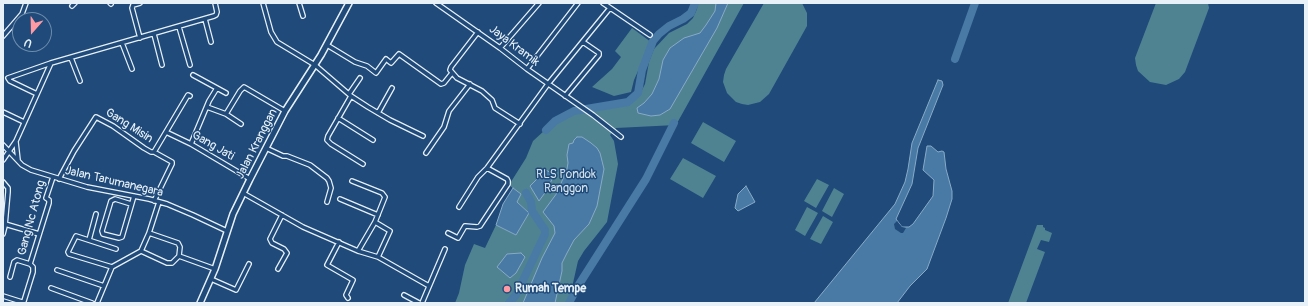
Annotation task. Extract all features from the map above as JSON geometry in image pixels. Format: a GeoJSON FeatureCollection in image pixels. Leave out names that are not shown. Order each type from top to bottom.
{"type":"FeatureCollection","features":[{"type":"Feature","properties":{"kind":"main road","name":"Jalan Kranggan"},"geometry":{"type":"LineString","coordinates":[[200,303],[215,269],[227,231],[243,193],[285,111],[327,45],[349,3]]}},
{"type":"Feature","properties":{"kind":"street"},"geometry":{"type":"LineString","coordinates":[[3,36],[22,14],[26,3]]}},
{"type":"Feature","properties":{"kind":"street"},"geometry":{"type":"LineString","coordinates":[[140,3],[133,5],[132,8],[140,38]]}},
{"type":"Feature","properties":{"kind":"street"},"geometry":{"type":"LineString","coordinates":[[37,94],[10,81],[8,78],[51,63],[214,16],[217,13],[215,3]]}},
{"type":"Feature","properties":{"kind":"street"},"geometry":{"type":"LineString","coordinates":[[263,3],[271,32],[275,40],[285,48],[315,65],[350,95],[378,113],[423,136]]}},
{"type":"Feature","properties":{"kind":"street"},"geometry":{"type":"LineString","coordinates":[[299,3],[303,16]]}},
{"type":"Feature","properties":{"kind":"street","name":"Jaya Kramik"},"geometry":{"type":"LineString","coordinates":[[436,3],[588,111],[621,137]]}},
{"type":"Feature","properties":{"kind":"street"},"geometry":{"type":"LineString","coordinates":[[500,48],[539,3]]}},
{"type":"Feature","properties":{"kind":"street"},"geometry":{"type":"LineString","coordinates":[[527,68],[578,3]]}},
{"type":"Feature","properties":{"kind":"street"},"geometry":{"type":"LineString","coordinates":[[603,3],[650,34]]}},
{"type":"Feature","properties":{"kind":"street"},"geometry":{"type":"LineString","coordinates":[[459,207],[481,173],[487,168],[548,84],[610,8]]}},
{"type":"Feature","properties":{"kind":"street"},"geometry":{"type":"LineString","coordinates":[[205,19],[211,42]]}},
{"type":"Feature","properties":{"kind":"street"},"geometry":{"type":"LineString","coordinates":[[179,27],[190,66]]}},
{"type":"Feature","properties":{"kind":"street"},"geometry":{"type":"LineString","coordinates":[[478,32],[451,67],[452,72],[457,78],[482,92],[492,100],[496,108],[520,124]]}},
{"type":"Feature","properties":{"kind":"street"},"geometry":{"type":"LineString","coordinates":[[154,34],[162,65]]}},
{"type":"Feature","properties":{"kind":"street"},"geometry":{"type":"LineString","coordinates":[[565,96],[599,55],[583,42]]}},
{"type":"Feature","properties":{"kind":"street"},"geometry":{"type":"LineString","coordinates":[[122,43],[132,68]]}},
{"type":"Feature","properties":{"kind":"street"},"geometry":{"type":"LineString","coordinates":[[327,45],[354,62],[367,66],[376,73],[386,59],[391,63],[399,54],[441,84],[444,83],[452,72]]}},
{"type":"Feature","properties":{"kind":"street"},"geometry":{"type":"LineString","coordinates":[[72,58],[80,81]]}},
{"type":"Feature","properties":{"kind":"street"},"geometry":{"type":"LineString","coordinates":[[3,160],[16,141],[51,63]]}},
{"type":"Feature","properties":{"kind":"street"},"geometry":{"type":"LineString","coordinates":[[193,75],[226,93]]}},
{"type":"Feature","properties":{"kind":"street"},"geometry":{"type":"LineString","coordinates":[[360,78],[328,136],[328,142],[363,164]]}},
{"type":"Feature","properties":{"kind":"street"},"geometry":{"type":"LineString","coordinates":[[426,153],[444,127],[449,111],[470,84]]}},
{"type":"Feature","properties":{"kind":"street"},"geometry":{"type":"LineString","coordinates":[[191,144],[207,106],[217,88]]}},
{"type":"Feature","properties":{"kind":"street"},"geometry":{"type":"LineString","coordinates":[[226,114],[240,91],[244,88],[285,111]]}},
{"type":"Feature","properties":{"kind":"street"},"geometry":{"type":"LineString","coordinates":[[378,113],[392,88]]}},
{"type":"Feature","properties":{"kind":"street","name":"Gang Misin"},"geometry":{"type":"LineString","coordinates":[[59,179],[96,117],[113,126],[144,148],[154,152],[188,95],[190,96]]}},
{"type":"Feature","properties":{"kind":"street"},"geometry":{"type":"LineString","coordinates":[[207,106],[226,114],[241,124]]}},
{"type":"Feature","properties":{"kind":"street"},"geometry":{"type":"LineString","coordinates":[[3,112],[24,122]]}},
{"type":"Feature","properties":{"kind":"street"},"geometry":{"type":"LineString","coordinates":[[338,118],[373,140]]}},
{"type":"Feature","properties":{"kind":"street","name":"Gang Jati"},"geometry":{"type":"LineString","coordinates":[[166,132],[191,144],[250,179]]}},
{"type":"Feature","properties":{"kind":"street"},"geometry":{"type":"LineString","coordinates":[[16,141],[18,160]]}},
{"type":"Feature","properties":{"kind":"street","name":"Jalan Tarumanegara"},"geometry":{"type":"LineString","coordinates":[[3,145],[22,165],[31,170],[95,189],[156,201],[183,210],[227,231]]}},
{"type":"Feature","properties":{"kind":"street"},"geometry":{"type":"LineString","coordinates":[[266,148],[310,165],[327,178],[331,188],[327,202]]}},
{"type":"Feature","properties":{"kind":"street"},"geometry":{"type":"LineString","coordinates":[[97,303],[112,267],[141,251],[149,233],[156,201],[172,164],[172,162],[154,152]]}},
{"type":"Feature","properties":{"kind":"street"},"geometry":{"type":"LineString","coordinates":[[448,233],[458,238],[465,226],[480,226],[508,184],[507,179],[487,168]]}},
{"type":"Feature","properties":{"kind":"street","name":"Gang Nc Atong"},"geometry":{"type":"LineString","coordinates":[[3,296],[22,302],[24,301],[33,272],[33,267],[30,264],[49,203],[49,200],[46,198],[53,177]]}},
{"type":"Feature","properties":{"kind":"street"},"geometry":{"type":"LineString","coordinates":[[352,181],[385,195],[385,199],[376,222],[358,251]]}},
{"type":"Feature","properties":{"kind":"street"},"geometry":{"type":"LineString","coordinates":[[3,182],[8,188],[3,234]]}},
{"type":"Feature","properties":{"kind":"street"},"geometry":{"type":"LineString","coordinates":[[243,193],[303,227],[378,258],[429,286]]}},
{"type":"Feature","properties":{"kind":"street"},"geometry":{"type":"LineString","coordinates":[[131,204],[115,199],[111,201],[102,231],[103,234],[119,238],[122,237],[134,196]]}},
{"type":"Feature","properties":{"kind":"street"},"geometry":{"type":"LineString","coordinates":[[340,199],[378,216]]}},
{"type":"Feature","properties":{"kind":"street"},"geometry":{"type":"LineString","coordinates":[[89,240],[96,214]]}},
{"type":"Feature","properties":{"kind":"street"},"geometry":{"type":"LineString","coordinates":[[278,269],[287,253],[284,249],[272,243],[270,239],[282,215]]}},
{"type":"Feature","properties":{"kind":"street"},"geometry":{"type":"LineString","coordinates":[[376,222],[390,230],[378,258]]}},
{"type":"Feature","properties":{"kind":"street"},"geometry":{"type":"LineString","coordinates":[[5,224],[39,234]]}},
{"type":"Feature","properties":{"kind":"street"},"geometry":{"type":"LineString","coordinates":[[141,251],[167,263],[172,263],[179,256],[180,247],[178,243],[149,233]]}},
{"type":"Feature","properties":{"kind":"street"},"geometry":{"type":"LineString","coordinates":[[112,267],[68,253],[76,236],[116,249]]}},
{"type":"Feature","properties":{"kind":"street"},"geometry":{"type":"LineString","coordinates":[[339,242],[327,265],[353,280],[346,294],[348,298]]}},
{"type":"Feature","properties":{"kind":"street"},"geometry":{"type":"LineString","coordinates":[[422,303],[445,249]]}},
{"type":"Feature","properties":{"kind":"street"},"geometry":{"type":"LineString","coordinates":[[179,256],[215,269]]}},
{"type":"Feature","properties":{"kind":"street"},"geometry":{"type":"LineString","coordinates":[[10,277],[14,262],[18,260],[30,264]]}},
{"type":"Feature","properties":{"kind":"street"},"geometry":{"type":"LineString","coordinates":[[211,278],[236,290],[249,264]]}},
{"type":"Feature","properties":{"kind":"street"},"geometry":{"type":"LineString","coordinates":[[58,270],[104,286]]}},
{"type":"Feature","properties":{"kind":"street"},"geometry":{"type":"LineString","coordinates":[[51,288],[92,303]]}},
{"type":"Feature","properties":{"kind":"street"},"geometry":{"type":"LineString","coordinates":[[404,295],[419,303]]}},
{"type":"Feature","properties":{"kind":"green space","name":"RLS Pondok Ranggon"},"geometry":{"type":"Polygon","coordinates":[[[698,3],[744,3],[676,125],[616,128],[610,135],[614,141],[618,164],[607,222],[578,261],[567,303],[455,303],[459,293],[465,265],[474,244],[485,248],[496,225],[516,235],[529,213],[516,201],[520,194],[509,185],[526,158],[533,141],[545,130],[548,132],[559,120],[574,113],[630,103],[635,100],[645,84],[649,62],[654,49],[669,33],[687,24],[693,18],[698,3]]]}},
{"type":"Feature","properties":{"kind":"green space"},"geometry":{"type":"Polygon","coordinates":[[[764,3],[802,3],[807,13],[807,26],[769,94],[760,102],[748,105],[742,104],[736,102],[727,93],[723,82],[724,75],[764,3]]]}},
{"type":"Feature","properties":{"kind":"green space"},"geometry":{"type":"Polygon","coordinates":[[[1156,3],[1208,3],[1209,8],[1185,72],[1179,79],[1166,85],[1150,82],[1138,71],[1135,58],[1156,3]]]}},
{"type":"Feature","properties":{"kind":"green space"},"geometry":{"type":"Polygon","coordinates":[[[632,28],[651,42],[634,80],[631,92],[614,96],[592,87],[612,69],[621,57],[615,51],[632,28]]]}},
{"type":"Feature","properties":{"kind":"green space"},"geometry":{"type":"Polygon","coordinates":[[[703,122],[736,141],[724,162],[691,143],[703,122]]]}},
{"type":"Feature","properties":{"kind":"green space"},"geometry":{"type":"Polygon","coordinates":[[[683,158],[716,176],[703,198],[670,179],[683,158]]]}},
{"type":"Feature","properties":{"kind":"green space"},"geometry":{"type":"Polygon","coordinates":[[[817,179],[829,185],[816,208],[804,201],[817,179]]]}},
{"type":"Feature","properties":{"kind":"green space"},"geometry":{"type":"Polygon","coordinates":[[[834,188],[844,194],[832,217],[822,211],[834,188]]]}},
{"type":"Feature","properties":{"kind":"green space"},"geometry":{"type":"Polygon","coordinates":[[[807,207],[818,213],[805,236],[795,230],[807,207]]]}},
{"type":"Feature","properties":{"kind":"green space"},"geometry":{"type":"Polygon","coordinates":[[[823,216],[833,222],[821,244],[810,239],[823,216]]]}},
{"type":"Feature","properties":{"kind":"green space"},"geometry":{"type":"Polygon","coordinates":[[[1037,225],[1043,225],[1045,230],[1052,233],[1049,242],[1041,240],[1037,249],[1045,252],[1026,303],[1008,303],[1037,225]]]}},
{"type":"Feature","properties":{"kind":"water"},"geometry":{"type":"Polygon","coordinates":[[[716,3],[728,3],[717,28],[670,109],[660,115],[651,116],[638,113],[637,108],[652,94],[659,79],[663,60],[670,48],[684,38],[700,33],[715,11],[716,3]]]}},
{"type":"Feature","properties":{"kind":"water"},"geometry":{"type":"Polygon","coordinates":[[[938,80],[942,81],[943,85],[918,148],[912,184],[896,219],[902,227],[909,227],[913,224],[933,196],[934,180],[923,170],[927,146],[931,146],[938,152],[944,152],[946,169],[952,191],[952,199],[927,269],[910,286],[897,303],[814,303],[895,204],[905,182],[912,143],[938,80]]]}},
{"type":"Feature","properties":{"kind":"water"},"geometry":{"type":"Polygon","coordinates":[[[577,137],[582,137],[591,143],[600,153],[604,169],[597,206],[589,224],[574,240],[562,263],[562,271],[555,303],[523,303],[542,258],[555,233],[554,226],[543,212],[557,193],[567,169],[569,144],[573,143],[577,137]]]}},
{"type":"Feature","properties":{"kind":"water"},"geometry":{"type":"Polygon","coordinates":[[[546,170],[554,175],[547,190],[539,201],[530,186],[546,170]]]}},
{"type":"Feature","properties":{"kind":"water"},"geometry":{"type":"Polygon","coordinates":[[[746,186],[755,202],[738,211],[735,208],[738,194],[746,186]]]}},
{"type":"Feature","properties":{"kind":"water"},"geometry":{"type":"Polygon","coordinates":[[[513,188],[521,194],[517,202],[529,213],[516,235],[496,225],[503,204],[513,188]]]}},
{"type":"Feature","properties":{"kind":"water"},"geometry":{"type":"Polygon","coordinates":[[[521,253],[525,257],[516,273],[510,278],[497,267],[507,254],[521,253]]]}},
{"type":"Feature","properties":{"kind":"pier"},"geometry":{"type":"Polygon","coordinates":[[[897,221],[902,227],[906,228],[903,233],[895,229],[894,224],[897,221]]]}},
{"type":"Feature","properties":{"kind":"waterway"},"geometry":{"type":"LineString","coordinates":[[546,130],[555,121],[574,111],[628,102],[638,93],[642,70],[653,41],[669,26],[691,13],[695,3]]}},
{"type":"Feature","properties":{"kind":"waterway"},"geometry":{"type":"LineString","coordinates":[[955,59],[975,3]]}},
{"type":"Feature","properties":{"kind":"waterway"},"geometry":{"type":"LineString","coordinates":[[569,303],[578,286],[646,179],[674,123]]}},
{"type":"Feature","properties":{"kind":"waterway"},"geometry":{"type":"LineString","coordinates":[[509,303],[516,295],[545,234],[545,230],[532,211],[531,202],[526,193]]}},
{"type":"Feature","properties":{"kind":"place","name":"Rumah Tempe"},"geometry":{"type":"Point","coordinates":[507,289]}}]}
